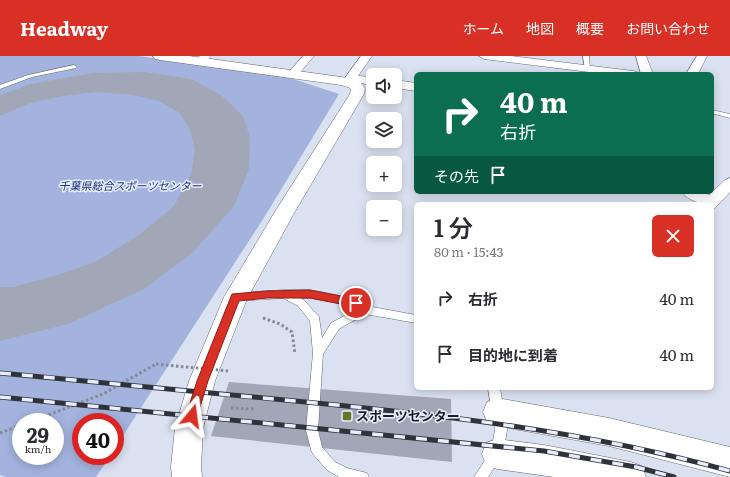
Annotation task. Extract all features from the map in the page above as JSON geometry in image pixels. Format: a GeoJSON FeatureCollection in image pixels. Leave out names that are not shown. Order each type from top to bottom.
{"type":"FeatureCollection","features":[{"type":"Feature","properties":{"kind":"street"},"geometry":{"type":"LineString","coordinates":[[160,56],[203,59],[348,82],[353,83],[358,88],[357,94],[283,215],[236,297],[202,381],[189,428],[186,467],[187,477]]}},
{"type":"Feature","properties":{"kind":"street"},"geometry":{"type":"LineString","coordinates":[[293,74],[309,56]]}},
{"type":"Feature","properties":{"kind":"street"},"geometry":{"type":"LineString","coordinates":[[348,82],[367,56]]}},
{"type":"Feature","properties":{"kind":"street"},"geometry":{"type":"LineString","coordinates":[[484,56],[534,59],[588,69],[615,72]]}},
{"type":"Feature","properties":{"kind":"street"},"geometry":{"type":"LineString","coordinates":[[641,56],[646,72]]}},
{"type":"Feature","properties":{"kind":"street"},"geometry":{"type":"LineString","coordinates":[[693,72],[702,56]]}},
{"type":"Feature","properties":{"kind":"street"},"geometry":{"type":"LineString","coordinates":[[534,59],[534,72]]}},
{"type":"Feature","properties":{"kind":"street"},"geometry":{"type":"LineString","coordinates":[[348,82],[359,79],[366,80]]}},
{"type":"Feature","properties":{"kind":"street"},"geometry":{"type":"LineString","coordinates":[[402,85],[414,87]]}},
{"type":"Feature","properties":{"kind":"street"},"geometry":{"type":"LineString","coordinates":[[711,202],[729,186]]}},
{"type":"Feature","properties":{"kind":"street"},"geometry":{"type":"LineString","coordinates":[[694,194],[708,202]]}},
{"type":"Feature","properties":{"kind":"street"},"geometry":{"type":"LineString","coordinates":[[496,400],[609,432],[730,462]]}},
{"type":"Feature","properties":{"kind":"street"},"geometry":{"type":"LineString","coordinates":[[497,454],[544,460],[631,477]]}},
{"type":"Feature","properties":{"kind":"lane"},"geometry":{"type":"LineString","coordinates":[[586,56],[588,69]]}},
{"type":"Feature","properties":{"kind":"lane"},"geometry":{"type":"LineString","coordinates":[[0,87],[30,76],[74,68]]}},
{"type":"Feature","properties":{"kind":"lane"},"geometry":{"type":"LineString","coordinates":[[714,112],[730,116]]}},
{"type":"Feature","properties":{"kind":"lane"},"geometry":{"type":"LineString","coordinates":[[284,294],[301,303],[316,320],[318,353],[312,430],[317,450],[331,466],[346,474],[363,477]]}},
{"type":"Feature","properties":{"kind":"lane"},"geometry":{"type":"LineString","coordinates":[[236,297],[310,294],[356,303],[364,310],[414,319]]}},
{"type":"Feature","properties":{"kind":"lane"},"geometry":{"type":"LineString","coordinates":[[318,353],[335,326],[364,310]]}},
{"type":"Feature","properties":{"kind":"lane"},"geometry":{"type":"LineString","coordinates":[[480,477],[497,454],[501,430],[496,400]]}},
{"type":"Feature","properties":{"kind":"path"},"geometry":{"type":"LineString","coordinates":[[264,318],[280,324],[292,332],[295,354]]}},
{"type":"Feature","properties":{"kind":"path"},"geometry":{"type":"LineString","coordinates":[[53,413],[103,394],[156,364],[228,371]]}},
{"type":"Feature","properties":{"kind":"path"},"geometry":{"type":"LineString","coordinates":[[231,408],[254,409]]}},
{"type":"Feature","properties":{"kind":"path"},"geometry":{"type":"LineString","coordinates":[[0,433],[12,428]]}},
{"type":"Feature","properties":{"kind":"green space","name":"千葉県総合スポーツセンター"},"geometry":{"type":"Polygon","coordinates":[[[0,56],[138,56],[287,77],[339,94],[265,216],[124,434],[124,413],[72,413],[72,465],[104,465],[96,477],[5,477],[0,475],[0,56]]]}},
{"type":"Feature","properties":{"kind":"building"},"geometry":{"type":"Polygon","coordinates":[[[145,72],[191,79],[221,95],[243,116],[250,137],[249,169],[234,206],[192,253],[144,289],[68,324],[0,341],[0,287],[13,287],[61,274],[97,261],[139,235],[174,206],[191,175],[195,149],[190,130],[180,113],[159,101],[133,95],[96,92],[63,96],[30,103],[0,116],[0,95],[31,84],[93,73],[145,72]]]}},
{"type":"Feature","properties":{"kind":"building"},"geometry":{"type":"Polygon","coordinates":[[[229,382],[451,399],[452,462],[211,436],[229,382]]]}},
{"type":"Feature","properties":{"kind":"railway"},"geometry":{"type":"LineString","coordinates":[[0,373],[350,406],[514,426],[622,445],[730,471]]}},
{"type":"Feature","properties":{"kind":"railway"},"geometry":{"type":"LineString","coordinates":[[0,397],[544,451],[636,467],[674,477]]}},
{"type":"Feature","properties":{"kind":"place","name":"スポーツセンター"},"geometry":{"type":"Point","coordinates":[347,416]}},
{"type":"Feature","properties":{"kind":"route"},"geometry":{"type":"LineString","coordinates":[[192,416],[202,381],[236,297],[267,294],[310,294],[356,303]]}}]}
